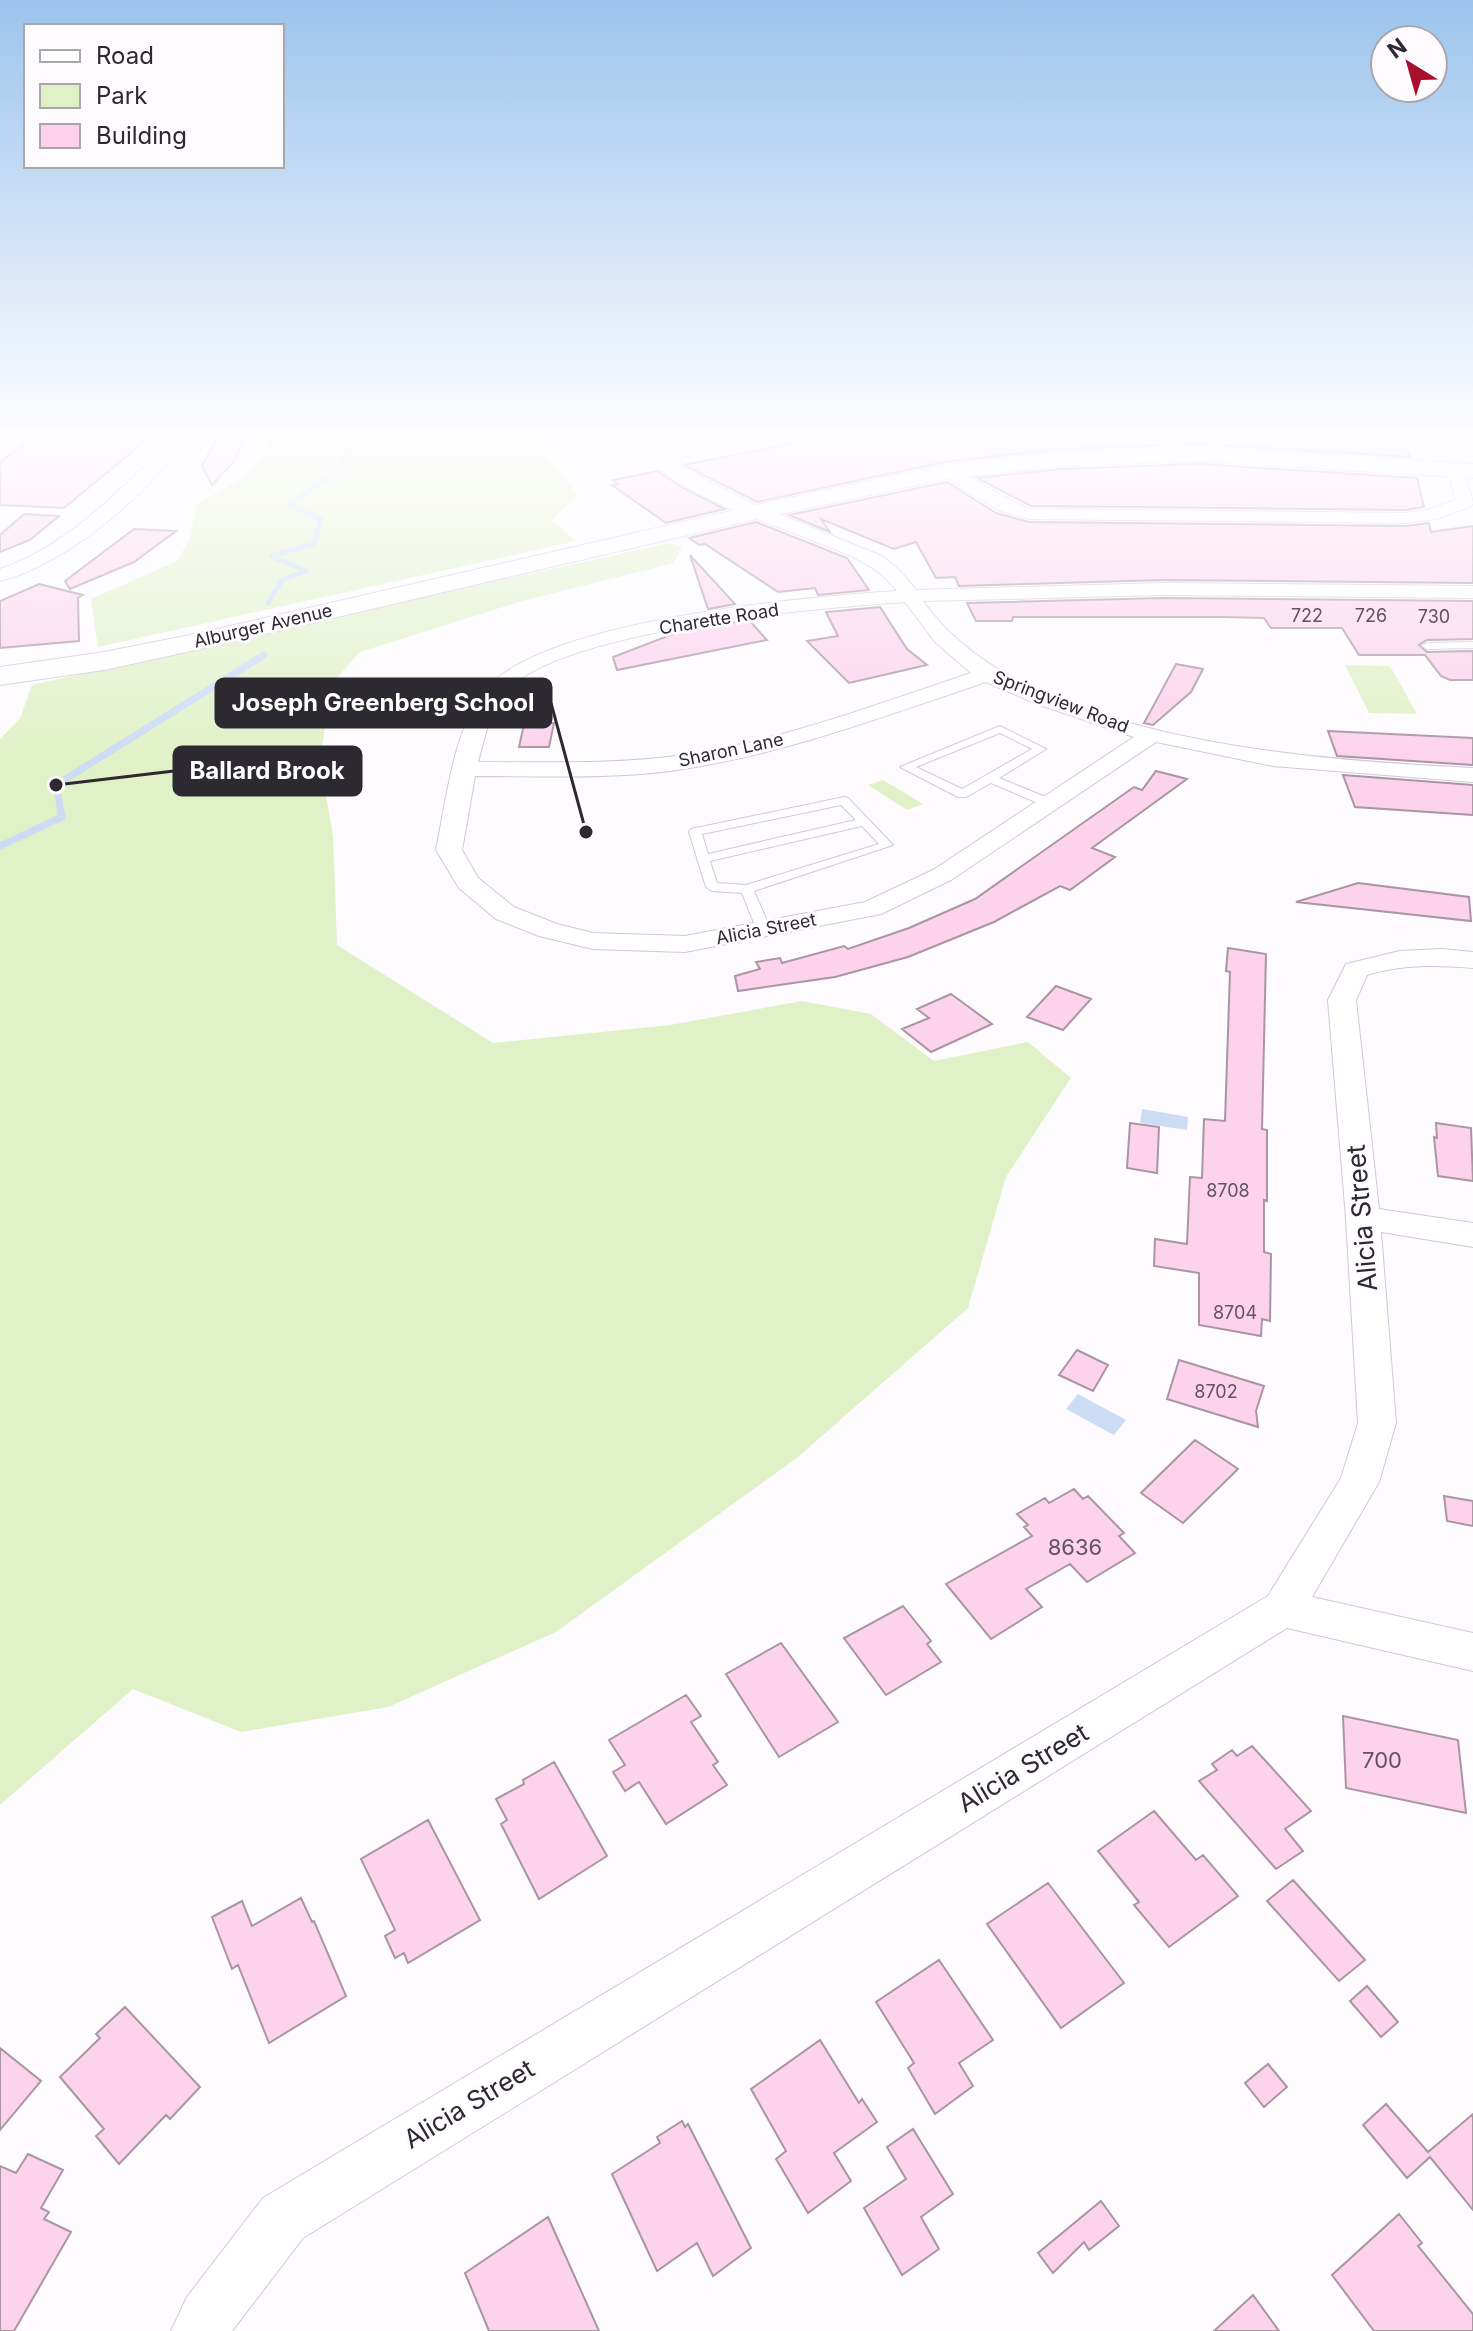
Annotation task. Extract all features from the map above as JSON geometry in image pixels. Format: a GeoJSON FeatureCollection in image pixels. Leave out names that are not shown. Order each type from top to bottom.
{"type":"FeatureCollection","features":[{"type":"Feature","properties":{"kind":"street"},"geometry":{"type":"LineString","coordinates":[[0,575],[44,559],[70,543]]}},
{"type":"Feature","properties":{"kind":"street","name":"Alburger Avenue"},"geometry":{"type":"LineString","coordinates":[[0,676],[104,661],[200,641],[624,543]]}},
{"type":"Feature","properties":{"kind":"street","name":"Springview Road"},"geometry":{"type":"LineString","coordinates":[[835,543],[875,560],[897,575],[930,625],[988,674],[1054,703],[1150,736],[1272,761],[1366,770],[1473,775]]}},
{"type":"Feature","properties":{"kind":"street","name":"Charette Road"},"geometry":{"type":"LineString","coordinates":[[465,769],[480,719],[498,686],[530,664],[568,648],[673,625],[757,611],[1024,591],[1473,592]]}},
{"type":"Feature","properties":{"kind":"street","name":"Sharon Lane"},"geometry":{"type":"LineString","coordinates":[[465,769],[621,769],[694,760],[815,731],[988,674]]}},
{"type":"Feature","properties":{"kind":"street","name":"Alicia Street"},"geometry":{"type":"LineString","coordinates":[[465,769],[449,850],[468,883],[505,913],[548,930],[593,941],[685,944],[872,908],[942,875],[1150,736]]}},
{"type":"Feature","properties":{"kind":"street","name":"Alicia Street"},"geometry":{"type":"LineString","coordinates":[[200,2331],[207,2317],[283,2218],[1283,1609],[1359,1482],[1377,1423],[1363,1218],[1342,1000],[1356,970],[1389,959],[1430,954],[1473,960]]}},
{"type":"Feature","properties":{"kind":"street"},"geometry":{"type":"LineString","coordinates":[[1363,1218],[1473,1235]]}},
{"type":"Feature","properties":{"kind":"street"},"geometry":{"type":"LineString","coordinates":[[1283,1609],[1473,1652]]}},
{"type":"Feature","properties":{"kind":"lane"},"geometry":{"type":"LineString","coordinates":[[1427,646],[1473,645]]}},
{"type":"Feature","properties":{"kind":"lane"},"geometry":{"type":"LineString","coordinates":[[1000,729],[1040,749],[990,778],[962,794],[906,767],[1000,729]]}},
{"type":"Feature","properties":{"kind":"lane"},"geometry":{"type":"LineString","coordinates":[[990,778],[1049,803]]}},
{"type":"Feature","properties":{"kind":"lane"},"geometry":{"type":"LineString","coordinates":[[844,801],[865,822],[887,845],[747,889],[712,887],[695,832],[844,801]]}},
{"type":"Feature","properties":{"kind":"lane"},"geometry":{"type":"LineString","coordinates":[[704,859],[865,822]]}},
{"type":"Feature","properties":{"kind":"lane"},"geometry":{"type":"LineString","coordinates":[[747,889],[764,930]]}},
{"type":"Feature","properties":{"kind":"green space"},"geometry":{"type":"Polygon","coordinates":[[[187,543],[568,543],[98,647],[91,599],[177,561],[187,543]]]}},
{"type":"Feature","properties":{"kind":"green space"},"geometry":{"type":"Polygon","coordinates":[[[668,543],[682,546],[674,563],[519,602],[360,652],[332,683],[320,759],[333,836],[337,945],[493,1043],[670,1025],[802,1001],[871,1014],[934,1061],[1028,1042],[1071,1078],[1006,1177],[968,1308],[798,1457],[556,1632],[388,1707],[241,1732],[133,1689],[0,1805],[0,739],[20,718],[32,685],[668,543]]]}},
{"type":"Feature","properties":{"kind":"green space"},"geometry":{"type":"Polygon","coordinates":[[[1345,665],[1390,666],[1417,714],[1369,713],[1345,665]]]}},
{"type":"Feature","properties":{"kind":"green space"},"geometry":{"type":"Polygon","coordinates":[[[883,780],[923,804],[907,810],[868,785],[883,780]]]}},
{"type":"Feature","properties":{"kind":"water"},"geometry":{"type":"Polygon","coordinates":[[[1142,1109],[1188,1117],[1187,1130],[1140,1123],[1142,1109]]]}},
{"type":"Feature","properties":{"kind":"water"},"geometry":{"type":"Polygon","coordinates":[[[1078,1394],[1126,1420],[1114,1435],[1066,1409],[1078,1394]]]}},
{"type":"Feature","properties":{"kind":"building"},"geometry":{"type":"Polygon","coordinates":[[[0,543],[23,543],[0,552],[0,543]]]}},
{"type":"Feature","properties":{"kind":"building"},"geometry":{"type":"Polygon","coordinates":[[[116,543],[160,543],[134,562],[70,589],[65,581],[116,543]]]}},
{"type":"Feature","properties":{"kind":"building"},"geometry":{"type":"Polygon","coordinates":[[[696,543],[809,543],[847,558],[869,590],[818,595],[815,588],[778,592],[705,544],[696,543]]]}},
{"type":"Feature","properties":{"kind":"building"},"geometry":{"type":"Polygon","coordinates":[[[879,543],[914,543],[894,549],[879,543]]]}},
{"type":"Feature","properties":{"kind":"building"},"geometry":{"type":"Polygon","coordinates":[[[916,543],[1473,543],[1473,583],[1163,580],[959,586],[955,577],[936,578],[916,543]]]}},
{"type":"Feature","properties":{"kind":"building"},"geometry":{"type":"Polygon","coordinates":[[[690,555],[735,604],[708,609],[690,555]]]}},
{"type":"Feature","properties":{"kind":"building"},"geometry":{"type":"Polygon","coordinates":[[[39,584],[83,595],[78,598],[79,641],[0,648],[0,601],[39,584]]]}},
{"type":"Feature","properties":{"kind":"building"},"geometry":{"type":"Polygon","coordinates":[[[1163,598],[1473,601],[1473,639],[1427,640],[1419,645],[1427,652],[1473,651],[1473,680],[1450,680],[1441,676],[1425,655],[1359,655],[1342,628],[1271,628],[1264,618],[1225,617],[1013,617],[1012,621],[976,621],[967,603],[1163,598]]]}},
{"type":"Feature","properties":{"kind":"building"},"geometry":{"type":"Polygon","coordinates":[[[880,607],[907,649],[927,665],[849,683],[807,641],[838,636],[826,612],[880,607]]]}},
{"type":"Feature","properties":{"kind":"building"},"geometry":{"type":"Polygon","coordinates":[[[749,620],[767,640],[617,670],[613,657],[681,631],[749,620]]]}},
{"type":"Feature","properties":{"kind":"building"},"geometry":{"type":"Polygon","coordinates":[[[1176,664],[1203,669],[1191,692],[1153,725],[1144,723],[1176,664]]]}},
{"type":"Feature","properties":{"kind":"building"},"geometry":{"type":"Polygon","coordinates":[[[554,723],[549,747],[519,747],[524,724],[554,723]]]}},
{"type":"Feature","properties":{"kind":"building"},"geometry":{"type":"Polygon","coordinates":[[[1328,731],[1473,738],[1473,765],[1337,756],[1328,731]]]}},
{"type":"Feature","properties":{"kind":"building"},"geometry":{"type":"Polygon","coordinates":[[[1156,771],[1187,779],[1092,848],[1115,857],[1070,890],[1060,886],[994,922],[908,957],[835,977],[738,991],[735,976],[760,969],[756,962],[780,958],[782,963],[844,946],[848,949],[909,928],[975,899],[1134,787],[1142,790],[1156,771]]]}},
{"type":"Feature","properties":{"kind":"building"},"geometry":{"type":"Polygon","coordinates":[[[1343,775],[1473,785],[1473,815],[1355,807],[1343,775]]]}},
{"type":"Feature","properties":{"kind":"building"},"geometry":{"type":"Polygon","coordinates":[[[1358,883],[1469,897],[1471,921],[1296,902],[1358,883]]]}},
{"type":"Feature","properties":{"kind":"building"},"geometry":{"type":"Polygon","coordinates":[[[1228,948],[1266,954],[1262,1129],[1267,1130],[1264,1252],[1271,1254],[1270,1321],[1262,1319],[1261,1336],[1199,1325],[1199,1273],[1154,1266],[1155,1239],[1187,1244],[1190,1177],[1202,1178],[1204,1119],[1225,1121],[1230,972],[1226,971],[1228,948]]]}},
{"type":"Feature","properties":{"kind":"building"},"geometry":{"type":"Polygon","coordinates":[[[1056,986],[1091,999],[1063,1030],[1027,1017],[1056,986]]]}},
{"type":"Feature","properties":{"kind":"building"},"geometry":{"type":"Polygon","coordinates":[[[951,994],[992,1024],[931,1052],[902,1029],[929,1018],[917,1009],[951,994]]]}},
{"type":"Feature","properties":{"kind":"building"},"geometry":{"type":"Polygon","coordinates":[[[1130,1123],[1159,1127],[1157,1173],[1127,1168],[1130,1123]]]}},
{"type":"Feature","properties":{"kind":"building"},"geometry":{"type":"Polygon","coordinates":[[[1436,1123],[1471,1128],[1473,1181],[1438,1176],[1434,1137],[1437,1138],[1436,1123]]]}},
{"type":"Feature","properties":{"kind":"building"},"geometry":{"type":"Polygon","coordinates":[[[1077,1350],[1108,1365],[1093,1391],[1059,1375],[1077,1350]]]}},
{"type":"Feature","properties":{"kind":"building"},"geometry":{"type":"Polygon","coordinates":[[[1179,1360],[1264,1386],[1256,1411],[1258,1427],[1167,1399],[1179,1360]]]}},
{"type":"Feature","properties":{"kind":"building"},"geometry":{"type":"Polygon","coordinates":[[[1195,1440],[1238,1469],[1183,1523],[1141,1493],[1195,1440]]]}},
{"type":"Feature","properties":{"kind":"building"},"geometry":{"type":"Polygon","coordinates":[[[1074,1489],[1083,1499],[1088,1496],[1124,1533],[1119,1536],[1135,1553],[1087,1582],[1070,1564],[1026,1589],[1042,1607],[991,1639],[946,1584],[1032,1536],[1024,1527],[1028,1525],[1017,1514],[1045,1498],[1049,1503],[1074,1489]]]}},
{"type":"Feature","properties":{"kind":"building"},"geometry":{"type":"Polygon","coordinates":[[[1444,1496],[1473,1501],[1473,1526],[1447,1521],[1444,1496]]]}},
{"type":"Feature","properties":{"kind":"building"},"geometry":{"type":"Polygon","coordinates":[[[903,1606],[931,1641],[927,1644],[941,1662],[886,1695],[844,1638],[903,1606]]]}},
{"type":"Feature","properties":{"kind":"building"},"geometry":{"type":"Polygon","coordinates":[[[781,1643],[838,1722],[779,1757],[726,1674],[781,1643]]]}},
{"type":"Feature","properties":{"kind":"building"},"geometry":{"type":"Polygon","coordinates":[[[686,1695],[701,1716],[691,1722],[718,1762],[713,1765],[727,1785],[666,1824],[639,1782],[625,1791],[613,1772],[625,1765],[609,1740],[686,1695]]]}},
{"type":"Feature","properties":{"kind":"building"},"geometry":{"type":"Polygon","coordinates":[[[1343,1716],[1458,1740],[1466,1813],[1346,1788],[1343,1716]]]}},
{"type":"Feature","properties":{"kind":"building"},"geometry":{"type":"Polygon","coordinates":[[[1252,1746],[1311,1811],[1285,1829],[1303,1851],[1276,1869],[1199,1781],[1217,1770],[1212,1764],[1232,1750],[1237,1756],[1252,1746]]]}},
{"type":"Feature","properties":{"kind":"building"},"geometry":{"type":"Polygon","coordinates":[[[554,1762],[607,1856],[539,1899],[501,1824],[507,1820],[496,1799],[524,1784],[523,1780],[554,1762]]]}},
{"type":"Feature","properties":{"kind":"building"},"geometry":{"type":"Polygon","coordinates":[[[1154,1811],[1196,1860],[1203,1855],[1238,1896],[1169,1947],[1134,1905],[1139,1902],[1098,1851],[1154,1811]]]}},
{"type":"Feature","properties":{"kind":"building"},"geometry":{"type":"Polygon","coordinates":[[[428,1820],[480,1920],[408,1963],[404,1953],[395,1958],[385,1936],[395,1930],[361,1859],[428,1820]]]}},
{"type":"Feature","properties":{"kind":"building"},"geometry":{"type":"Polygon","coordinates":[[[1293,1880],[1365,1960],[1339,1981],[1267,1901],[1293,1880]]]}},
{"type":"Feature","properties":{"kind":"building"},"geometry":{"type":"Polygon","coordinates":[[[1048,1883],[1124,1983],[1061,2028],[987,1924],[1048,1883]]]}},
{"type":"Feature","properties":{"kind":"building"},"geometry":{"type":"Polygon","coordinates":[[[301,1898],[346,1996],[269,2043],[238,1965],[232,1969],[212,1917],[242,1901],[252,1926],[301,1898]]]}},
{"type":"Feature","properties":{"kind":"building"},"geometry":{"type":"Polygon","coordinates":[[[939,1960],[993,2040],[959,2063],[973,2086],[935,2114],[908,2068],[914,2063],[876,2002],[939,1960]]]}},
{"type":"Feature","properties":{"kind":"building"},"geometry":{"type":"Polygon","coordinates":[[[1367,1986],[1398,2022],[1381,2037],[1350,2001],[1367,1986]]]}},
{"type":"Feature","properties":{"kind":"building"},"geometry":{"type":"Polygon","coordinates":[[[125,2007],[200,2087],[170,2119],[166,2115],[119,2164],[96,2136],[104,2129],[60,2077],[100,2038],[96,2034],[125,2007]]]}},
{"type":"Feature","properties":{"kind":"building"},"geometry":{"type":"Polygon","coordinates":[[[820,2040],[859,2103],[862,2099],[877,2122],[834,2153],[851,2181],[808,2213],[776,2159],[786,2151],[751,2089],[820,2040]]]}},
{"type":"Feature","properties":{"kind":"building"},"geometry":{"type":"Polygon","coordinates":[[[0,2048],[41,2081],[0,2130],[0,2048]]]}},
{"type":"Feature","properties":{"kind":"building"},"geometry":{"type":"Polygon","coordinates":[[[1268,2064],[1287,2087],[1264,2107],[1245,2083],[1268,2064]]]}},
{"type":"Feature","properties":{"kind":"building"},"geometry":{"type":"Polygon","coordinates":[[[1386,2104],[1428,2152],[1473,2114],[1473,2210],[1430,2157],[1407,2178],[1363,2125],[1386,2104]]]}},
{"type":"Feature","properties":{"kind":"building"},"geometry":{"type":"Polygon","coordinates":[[[682,2121],[685,2127],[688,2124],[751,2248],[713,2276],[697,2243],[657,2271],[612,2174],[660,2143],[657,2137],[682,2121]]]}},
{"type":"Feature","properties":{"kind":"building"},"geometry":{"type":"Polygon","coordinates":[[[913,2129],[953,2194],[921,2217],[939,2249],[902,2275],[864,2208],[906,2179],[887,2147],[913,2129]]]}},
{"type":"Feature","properties":{"kind":"building"},"geometry":{"type":"Polygon","coordinates":[[[28,2154],[63,2170],[41,2208],[49,2212],[44,2219],[71,2232],[14,2331],[0,2331],[0,2166],[16,2173],[28,2154]]]}},
{"type":"Feature","properties":{"kind":"building"},"geometry":{"type":"Polygon","coordinates":[[[1101,2201],[1119,2226],[1089,2250],[1084,2242],[1053,2273],[1038,2253],[1101,2201]]]}},
{"type":"Feature","properties":{"kind":"building"},"geometry":{"type":"Polygon","coordinates":[[[1399,2214],[1422,2243],[1418,2246],[1473,2314],[1473,2331],[1374,2331],[1332,2275],[1399,2214]]]}},
{"type":"Feature","properties":{"kind":"building"},"geometry":{"type":"Polygon","coordinates":[[[548,2217],[599,2331],[489,2331],[465,2273],[548,2217]]]}},
{"type":"Feature","properties":{"kind":"building"},"geometry":{"type":"Polygon","coordinates":[[[1253,2295],[1279,2331],[1214,2331],[1253,2295]]]}},
{"type":"Feature","properties":{"kind":"waterway"},"geometry":{"type":"LineString","coordinates":[[268,603],[282,580],[306,571],[271,556],[314,543]]}},
{"type":"Feature","properties":{"kind":"waterway"},"geometry":{"type":"LineString","coordinates":[[0,846],[62,817],[56,785],[264,655]]}},
{"type":"Feature","properties":{"kind":"place","name":"Ballard Brook"},"geometry":{"type":"Point","coordinates":[56,785]}},
{"type":"Feature","properties":{"kind":"place","name":"Joseph Greenberg School"},"geometry":{"type":"Point","coordinates":[586,832]}}]}
